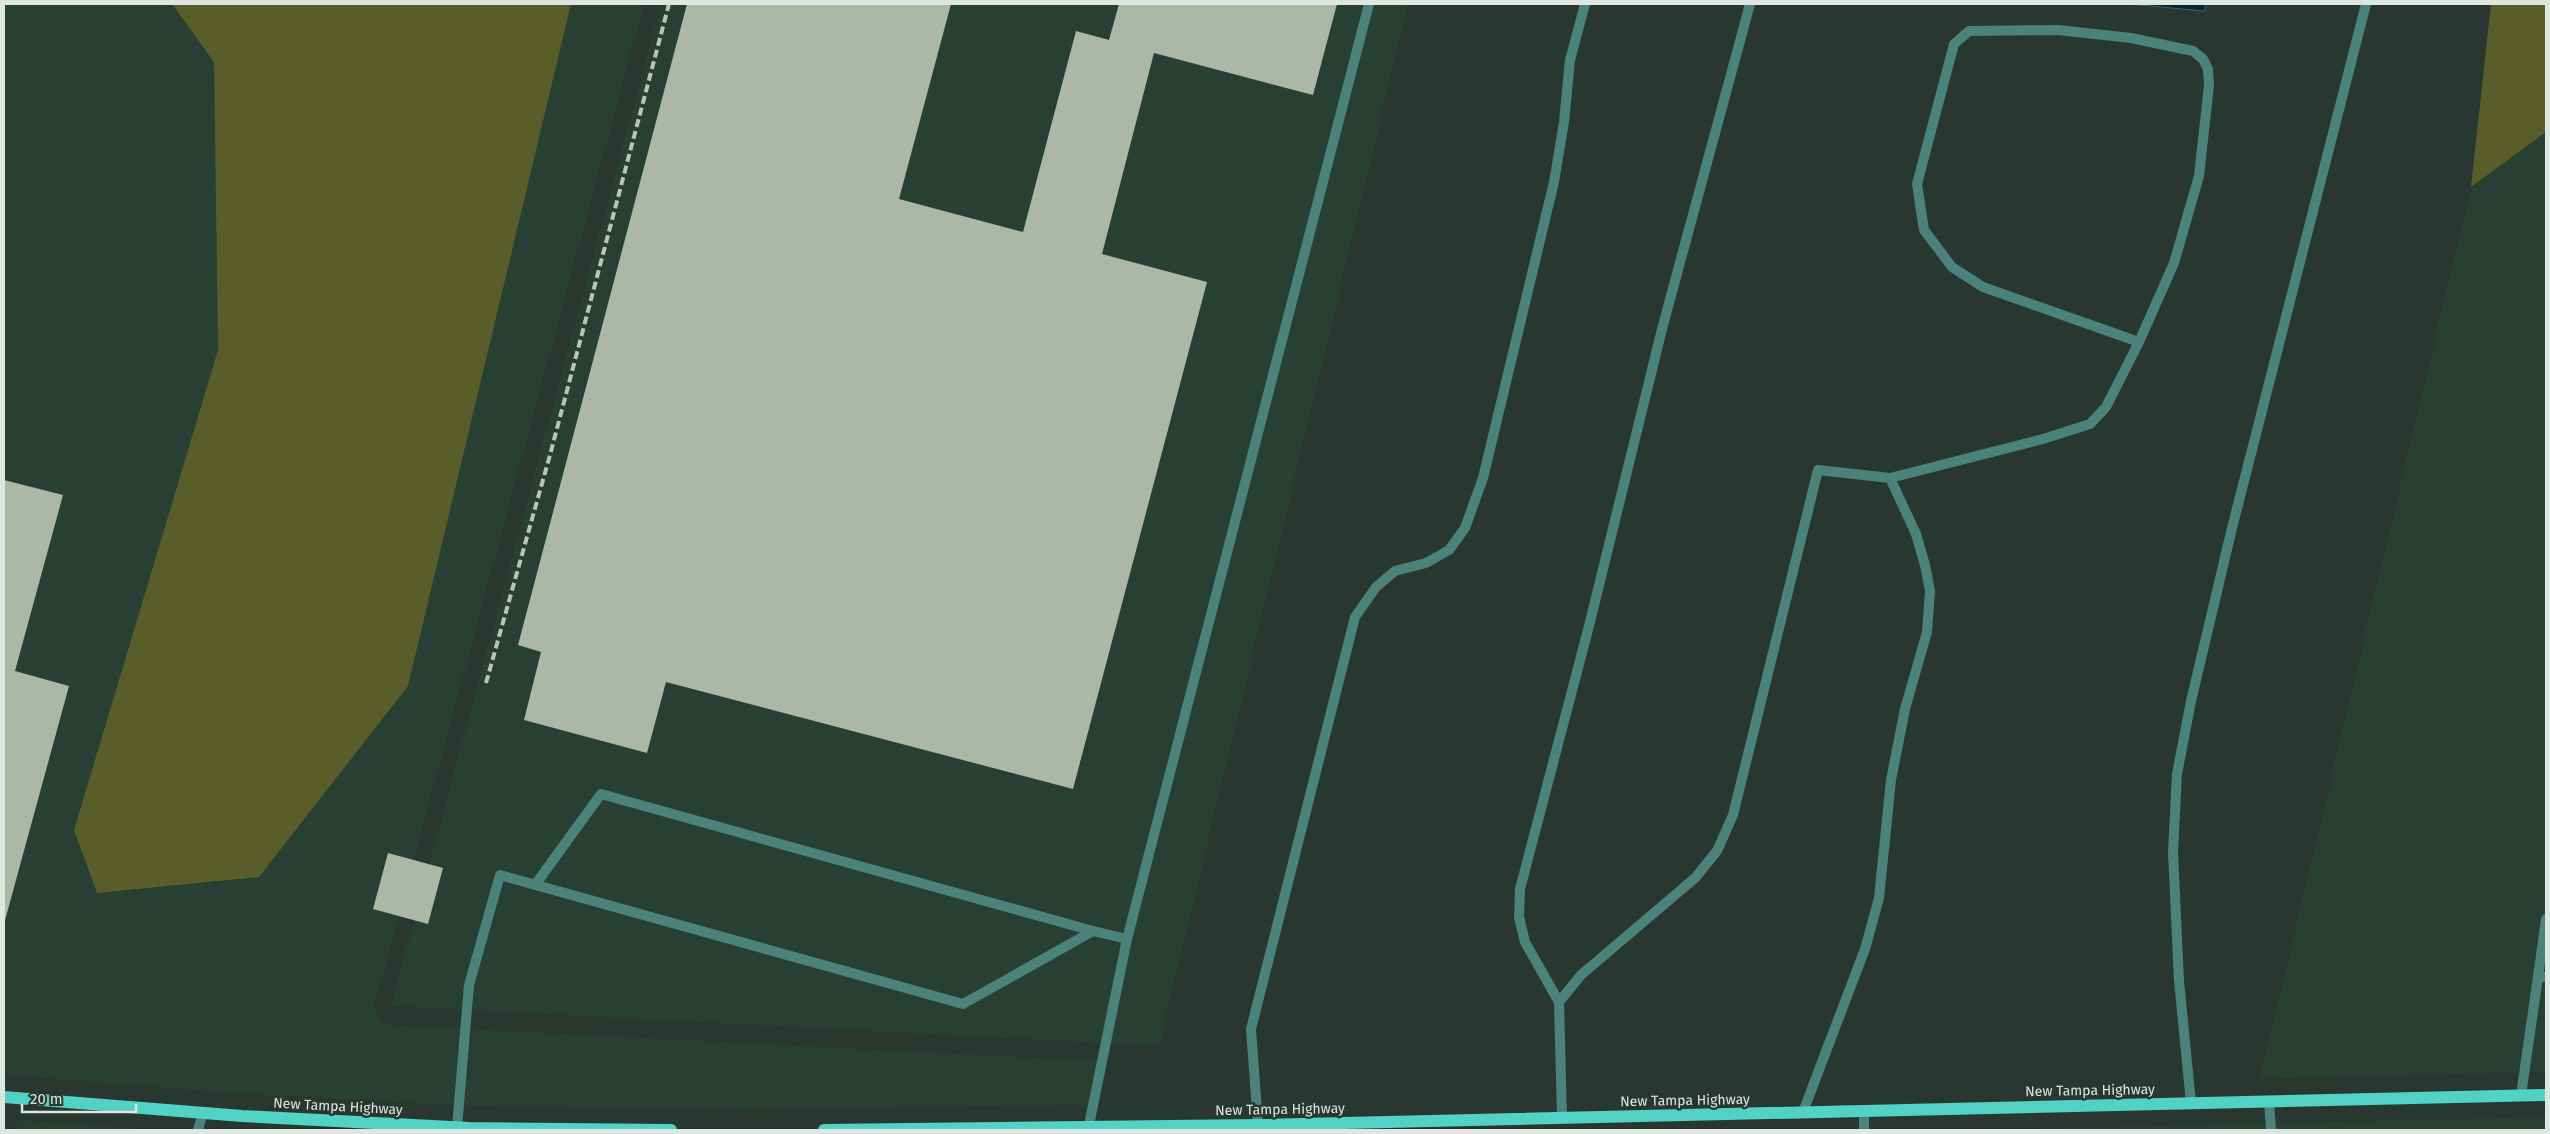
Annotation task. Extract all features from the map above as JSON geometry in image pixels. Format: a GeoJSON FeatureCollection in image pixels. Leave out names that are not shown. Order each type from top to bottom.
{"type":"FeatureCollection","features":[{"type":"Feature","properties":{"kind":"main road","name":"New Tampa Highway"},"geometry":{"type":"LineString","coordinates":[[824,1130],[1258,1125],[2546,1095]]}},
{"type":"Feature","properties":{"kind":"main road","name":"New Tampa Highway"},"geometry":{"type":"LineString","coordinates":[[4,1097],[202,1112],[456,1127],[670,1130]]}},
{"type":"Feature","properties":{"kind":"lane"},"geometry":{"type":"LineString","coordinates":[[1089,1128],[1127,939],[1369,4]]}},
{"type":"Feature","properties":{"kind":"lane"},"geometry":{"type":"LineString","coordinates":[[1258,1125],[1251,1029],[1355,617],[1376,587],[1395,571],[1426,563],[1449,550],[1465,528],[1483,478],[1554,182],[1564,122],[1570,60],[1585,4]]}},
{"type":"Feature","properties":{"kind":"lane"},"geometry":{"type":"LineString","coordinates":[[1562,1117],[1559,1002],[1525,942],[1519,917],[1520,889],[1586,635],[1662,329],[1750,4]]}},
{"type":"Feature","properties":{"kind":"lane"},"geometry":{"type":"LineString","coordinates":[[2191,1103],[2179,981],[2173,852],[2177,774],[2190,701],[2232,528],[2366,4]]}},
{"type":"Feature","properties":{"kind":"lane"},"geometry":{"type":"LineString","coordinates":[[1559,1002],[1581,975],[1695,878],[1717,851],[1726,834],[1733,815],[1818,470],[1890,478],[2043,439],[2090,424],[2106,407],[2139,342],[2174,263],[2199,176],[2209,85],[2208,69],[2203,59],[2193,51],[2131,38],[2058,30],[1969,31],[1954,44],[1917,184],[1924,230],[1952,267],[1983,287],[2139,342]]}},
{"type":"Feature","properties":{"kind":"lane"},"geometry":{"type":"LineString","coordinates":[[1802,1112],[1865,949],[1879,898],[1891,780],[1905,709],[1927,632],[1930,591],[1925,565],[1916,534],[1890,478]]}},
{"type":"Feature","properties":{"kind":"lane"},"geometry":{"type":"LineString","coordinates":[[535,885],[601,794],[1127,939]]}},
{"type":"Feature","properties":{"kind":"lane"},"geometry":{"type":"LineString","coordinates":[[456,1127],[469,984],[500,875],[963,1004],[1093,931]]}},
{"type":"Feature","properties":{"kind":"lane"},"geometry":{"type":"LineString","coordinates":[[2521,1095],[2542,977],[2546,920]]}},
{"type":"Feature","properties":{"kind":"lane"},"geometry":{"type":"LineString","coordinates":[[2269,1101],[2271,1130]]}},
{"type":"Feature","properties":{"kind":"lane"},"geometry":{"type":"LineString","coordinates":[[1864,1111],[1864,1130]]}},
{"type":"Feature","properties":{"kind":"lane"},"geometry":{"type":"LineString","coordinates":[[198,1130],[202,1112]]}},
{"type":"Feature","properties":{"kind":"shaded area"},"geometry":{"type":"Polygon","coordinates":[[[4,4],[172,4],[214,61],[218,350],[74,830],[408,686],[571,4],[644,4],[374,1007],[377,1017],[384,1024],[389,1025],[1100,1061],[1089,1105],[743,1109],[471,1106],[244,1094],[4,1075],[4,4]]]}},
{"type":"Feature","properties":{"kind":"shaded area"},"geometry":{"type":"Polygon","coordinates":[[[661,4],[1408,4],[1159,1046],[391,1006],[661,4]]]}},
{"type":"Feature","properties":{"kind":"shaded area"},"geometry":{"type":"Polygon","coordinates":[[[2546,132],[2546,1072],[2260,1079],[2471,187],[2546,132]]]}},
{"type":"Feature","properties":{"kind":"shaded area"},"geometry":{"type":"Polygon","coordinates":[[[2546,1117],[2546,1130],[1982,1130],[2546,1117]]]}},
{"type":"Feature","properties":{"kind":"shaded area"},"geometry":{"type":"Polygon","coordinates":[[[18,1120],[154,1130],[15,1130],[18,1120]]]}},
{"type":"Feature","properties":{"kind":"green space"},"geometry":{"type":"Polygon","coordinates":[[[172,4],[571,4],[408,686],[259,877],[97,893],[74,830],[218,350],[214,62],[172,4]]]}},
{"type":"Feature","properties":{"kind":"green space"},"geometry":{"type":"Polygon","coordinates":[[[2491,4],[2546,4],[2546,132],[2471,187],[2491,4]]]}},
{"type":"Feature","properties":{"kind":"water"},"geometry":{"type":"Polygon","coordinates":[[[2129,4],[2206,4],[2204,11],[2129,4]]]}},
{"type":"Feature","properties":{"kind":"building"},"geometry":{"type":"Polygon","coordinates":[[[687,4],[951,4],[899,199],[1023,232],[1076,31],[1109,40],[1119,4],[1337,4],[1313,95],[1154,53],[1102,254],[1207,282],[1073,789],[666,682],[647,753],[524,720],[541,652],[518,645],[687,4]]]}},
{"type":"Feature","properties":{"kind":"building"},"geometry":{"type":"Polygon","coordinates":[[[4,480],[63,495],[15,671],[69,686],[4,924],[4,480]]]}},
{"type":"Feature","properties":{"kind":"building"},"geometry":{"type":"Polygon","coordinates":[[[388,853],[443,868],[428,924],[373,909],[388,853]]]}},
{"type":"Feature","properties":{"kind":"railway"},"geometry":{"type":"LineString","coordinates":[[486,683],[550,455],[669,4]]}}]}
